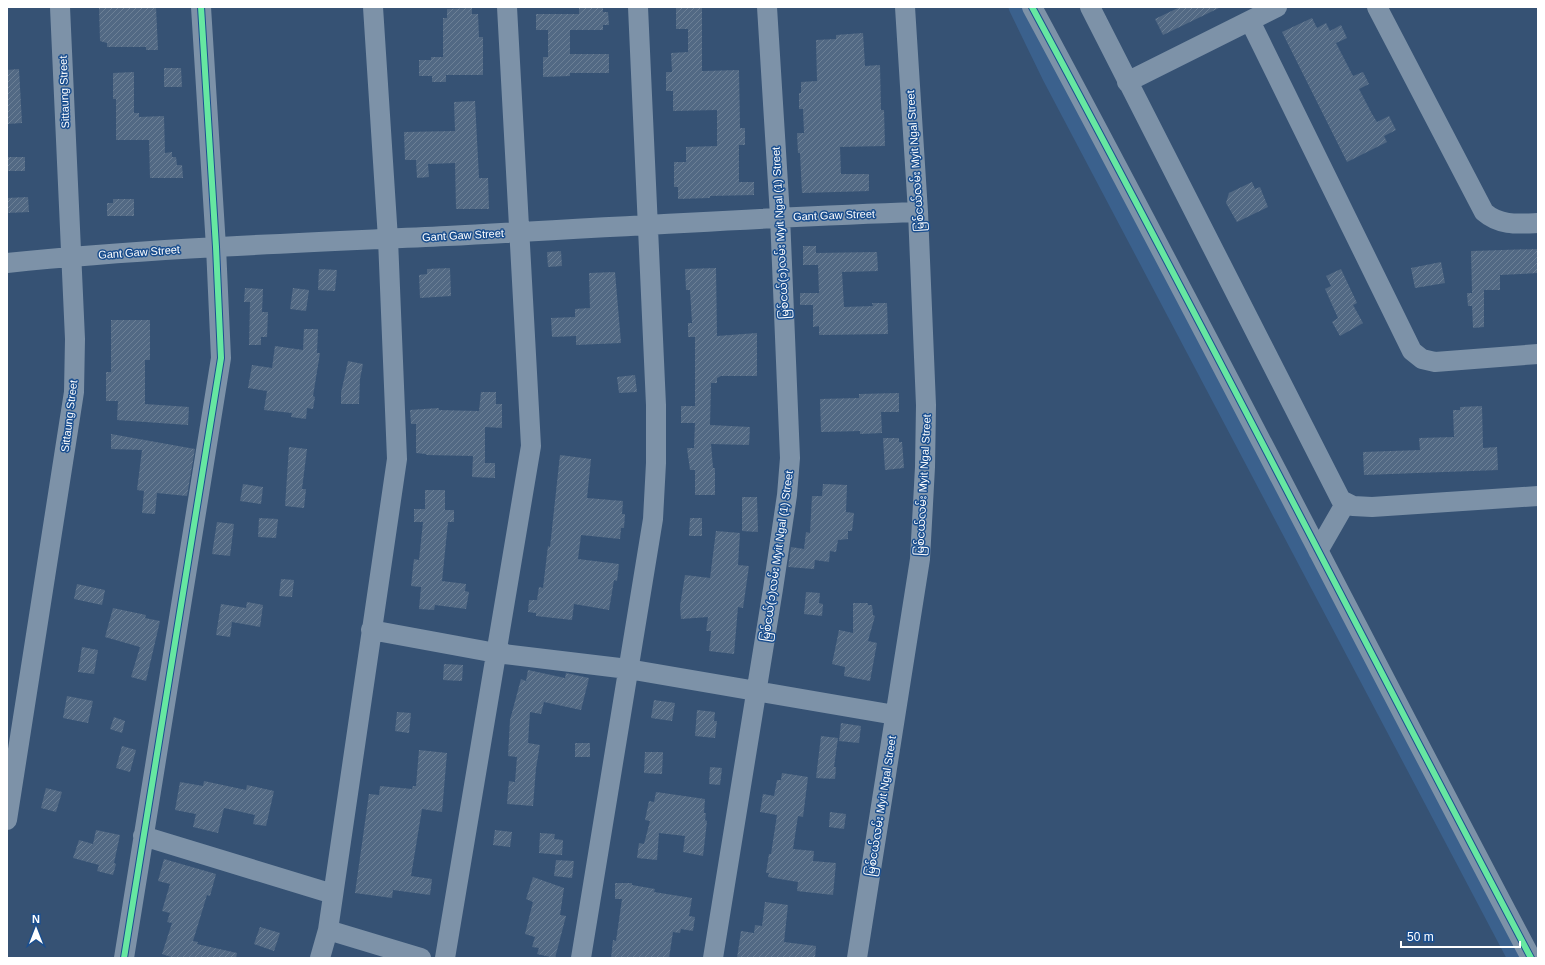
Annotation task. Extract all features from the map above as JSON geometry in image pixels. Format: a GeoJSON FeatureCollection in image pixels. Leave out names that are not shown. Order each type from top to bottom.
{"type":"FeatureCollection","features":[{"type":"Feature","properties":{"kind":"street","name":"Sittaung Street"},"geometry":{"type":"LineString","coordinates":[[7,820],[74,392],[75,339],[60,7]]}},
{"type":"Feature","properties":{"kind":"street"},"geometry":{"type":"LineString","coordinates":[[124,958],[221,358],[216,247],[201,7]]}},
{"type":"Feature","properties":{"kind":"street"},"geometry":{"type":"LineString","coordinates":[[320,958],[328,930],[371,630],[398,459],[388,239],[373,7]]}},
{"type":"Feature","properties":{"kind":"street"},"geometry":{"type":"LineString","coordinates":[[445,958],[531,446],[521,232],[507,7]]}},
{"type":"Feature","properties":{"kind":"street"},"geometry":{"type":"LineString","coordinates":[[581,958],[653,519],[656,463],[656,405],[649,223],[638,7]]}},
{"type":"Feature","properties":{"kind":"street","name":"မြစ်ငယ်(၁)လမ်း Myit Ngal (1) Street"},"geometry":{"type":"LineString","coordinates":[[713,958],[757,691],[787,495],[790,458],[780,216],[767,7]]}},
{"type":"Feature","properties":{"kind":"street","name":"မြစ်ငယ်လမ်း Myit Ngal Street"},"geometry":{"type":"LineString","coordinates":[[857,958],[920,559],[926,467],[926,398],[918,212],[905,7]]}},
{"type":"Feature","properties":{"kind":"street"},"geometry":{"type":"LineString","coordinates":[[1032,7],[1132,193],[1531,958]]}},
{"type":"Feature","properties":{"kind":"street"},"geometry":{"type":"LineString","coordinates":[[1090,7],[1326,474],[1338,495],[1346,504],[1359,508],[1372,508],[1538,496]]}},
{"type":"Feature","properties":{"kind":"street"},"geometry":{"type":"LineString","coordinates":[[1127,82],[1277,7]]}},
{"type":"Feature","properties":{"kind":"street"},"geometry":{"type":"LineString","coordinates":[[1377,7],[1484,212],[1496,221],[1506,223],[1538,223]]}},
{"type":"Feature","properties":{"kind":"street"},"geometry":{"type":"LineString","coordinates":[[1250,21],[1412,351],[1422,359],[1435,362],[1538,354]]}},
{"type":"Feature","properties":{"kind":"street","name":"Gant Gaw Street"},"geometry":{"type":"LineString","coordinates":[[7,263],[71,256],[216,247],[521,232],[780,216],[918,212]]}},
{"type":"Feature","properties":{"kind":"street"},"geometry":{"type":"LineString","coordinates":[[1318,551],[1346,504]]}},
{"type":"Feature","properties":{"kind":"street"},"geometry":{"type":"LineString","coordinates":[[371,630],[496,653],[628,669],[895,715]]}},
{"type":"Feature","properties":{"kind":"street"},"geometry":{"type":"LineString","coordinates":[[143,836],[333,894]]}},
{"type":"Feature","properties":{"kind":"street"},"geometry":{"type":"LineString","coordinates":[[328,930],[421,958]]}},
{"type":"Feature","properties":{"kind":"building"},"geometry":{"type":"Polygon","coordinates":[[[99,7],[156,7],[158,50],[146,50],[146,47],[107,47],[107,43],[100,41],[99,7]]]}},
{"type":"Feature","properties":{"kind":"building"},"geometry":{"type":"Polygon","coordinates":[[[579,7],[603,7],[603,12],[608,12],[609,25],[603,25],[603,30],[570,30],[570,54],[609,54],[609,73],[570,73],[570,76],[543,77],[543,57],[548,57],[548,30],[536,30],[536,14],[579,14],[579,7]]]}},
{"type":"Feature","properties":{"kind":"building"},"geometry":{"type":"Polygon","coordinates":[[[676,7],[702,7],[702,71],[739,70],[740,128],[745,128],[745,145],[739,145],[739,182],[754,182],[754,195],[710,196],[710,198],[678,199],[678,187],[674,187],[674,162],[686,162],[686,147],[717,146],[717,110],[673,111],[673,91],[666,91],[666,72],[672,72],[671,53],[688,52],[688,29],[676,29],[676,7]]]}},
{"type":"Feature","properties":{"kind":"building"},"geometry":{"type":"Polygon","coordinates":[[[1180,7],[1221,7],[1163,35],[1155,19],[1180,7]]]}},
{"type":"Feature","properties":{"kind":"building"},"geometry":{"type":"Polygon","coordinates":[[[472,8],[472,14],[478,14],[479,37],[483,37],[483,75],[446,75],[446,82],[432,82],[432,76],[419,76],[419,60],[431,60],[431,57],[443,57],[443,18],[447,18],[447,9],[472,8]]]}},
{"type":"Feature","properties":{"kind":"building"},"geometry":{"type":"Polygon","coordinates":[[[1312,18],[1317,28],[1326,23],[1330,31],[1341,25],[1347,38],[1336,43],[1353,76],[1363,72],[1369,84],[1359,89],[1372,114],[1377,122],[1389,116],[1396,130],[1384,136],[1387,142],[1347,162],[1282,32],[1312,18]]]}},
{"type":"Feature","properties":{"kind":"building"},"geometry":{"type":"Polygon","coordinates":[[[863,33],[865,66],[880,65],[881,110],[884,110],[885,146],[840,147],[841,174],[869,174],[869,191],[802,193],[800,153],[798,153],[797,133],[804,133],[803,109],[799,109],[799,93],[801,93],[801,82],[817,81],[816,40],[836,39],[836,35],[863,33]]]}},
{"type":"Feature","properties":{"kind":"building"},"geometry":{"type":"Polygon","coordinates":[[[164,68],[181,68],[182,87],[164,87],[164,68]]]}},
{"type":"Feature","properties":{"kind":"building"},"geometry":{"type":"Polygon","coordinates":[[[19,69],[22,123],[7,124],[7,70],[19,69]]]}},
{"type":"Feature","properties":{"kind":"building"},"geometry":{"type":"Polygon","coordinates":[[[134,72],[134,113],[139,113],[139,117],[164,116],[165,153],[172,152],[172,157],[176,157],[177,165],[182,165],[183,178],[150,178],[149,140],[116,140],[116,99],[113,99],[113,73],[134,72]]]}},
{"type":"Feature","properties":{"kind":"building"},"geometry":{"type":"Polygon","coordinates":[[[475,101],[479,178],[488,178],[489,209],[456,209],[455,163],[428,164],[429,177],[417,178],[416,160],[405,160],[404,132],[455,131],[454,102],[475,101]]]}},
{"type":"Feature","properties":{"kind":"building"},"geometry":{"type":"Polygon","coordinates":[[[8,157],[25,157],[25,171],[8,171],[8,157]]]}},
{"type":"Feature","properties":{"kind":"building"},"geometry":{"type":"Polygon","coordinates":[[[1252,182],[1255,189],[1260,187],[1268,207],[1237,222],[1226,203],[1229,193],[1252,182]]]}},
{"type":"Feature","properties":{"kind":"building"},"geometry":{"type":"Polygon","coordinates":[[[28,197],[29,212],[7,213],[7,198],[28,197]]]}},
{"type":"Feature","properties":{"kind":"building"},"geometry":{"type":"Polygon","coordinates":[[[113,199],[134,199],[134,216],[107,216],[107,203],[113,203],[113,199]]]}},
{"type":"Feature","properties":{"kind":"building"},"geometry":{"type":"Polygon","coordinates":[[[803,246],[816,246],[816,253],[877,252],[878,271],[842,272],[844,307],[873,306],[872,303],[887,303],[888,334],[819,335],[819,326],[813,327],[813,305],[800,305],[800,293],[819,293],[818,265],[803,265],[803,246]]]}},
{"type":"Feature","properties":{"kind":"building"},"geometry":{"type":"Polygon","coordinates":[[[1538,249],[1538,273],[1500,275],[1500,290],[1484,290],[1484,327],[1473,328],[1472,306],[1468,306],[1467,293],[1472,293],[1471,251],[1538,249]]]}},
{"type":"Feature","properties":{"kind":"building"},"geometry":{"type":"Polygon","coordinates":[[[561,251],[562,266],[548,267],[547,252],[561,251]]]}},
{"type":"Feature","properties":{"kind":"building"},"geometry":{"type":"Polygon","coordinates":[[[1441,262],[1445,283],[1415,288],[1411,268],[1441,262]]]}},
{"type":"Feature","properties":{"kind":"building"},"geometry":{"type":"Polygon","coordinates":[[[450,268],[451,296],[420,298],[419,275],[427,274],[427,269],[450,268]]]}},
{"type":"Feature","properties":{"kind":"building"},"geometry":{"type":"Polygon","coordinates":[[[716,268],[717,336],[757,333],[757,376],[721,376],[717,378],[717,383],[711,383],[710,425],[750,427],[749,445],[711,444],[713,468],[715,468],[715,495],[695,495],[695,470],[690,470],[687,448],[694,448],[695,423],[681,423],[681,406],[695,406],[695,337],[688,337],[688,323],[692,323],[690,290],[686,290],[685,269],[716,268]]]}},
{"type":"Feature","properties":{"kind":"building"},"geometry":{"type":"Polygon","coordinates":[[[319,269],[337,270],[335,291],[318,290],[319,269]]]}},
{"type":"Feature","properties":{"kind":"building"},"geometry":{"type":"Polygon","coordinates":[[[1341,269],[1357,303],[1353,305],[1363,323],[1340,336],[1332,322],[1338,318],[1325,289],[1331,286],[1326,276],[1341,269]]]}},
{"type":"Feature","properties":{"kind":"building"},"geometry":{"type":"Polygon","coordinates":[[[615,272],[621,343],[576,345],[576,336],[552,337],[551,318],[575,317],[575,309],[590,308],[589,273],[615,272]]]}},
{"type":"Feature","properties":{"kind":"building"},"geometry":{"type":"Polygon","coordinates":[[[245,288],[263,289],[262,312],[268,312],[267,337],[261,337],[261,345],[249,345],[250,302],[244,302],[245,288]]]}},
{"type":"Feature","properties":{"kind":"building"},"geometry":{"type":"Polygon","coordinates":[[[293,288],[309,290],[306,311],[290,309],[293,288]]]}},
{"type":"Feature","properties":{"kind":"building"},"geometry":{"type":"Polygon","coordinates":[[[111,320],[150,320],[150,360],[145,360],[145,404],[189,407],[188,425],[117,420],[118,401],[106,401],[106,372],[111,372],[111,320]]]}},
{"type":"Feature","properties":{"kind":"building"},"geometry":{"type":"Polygon","coordinates":[[[304,329],[318,329],[317,353],[320,353],[313,396],[315,397],[313,409],[307,408],[306,419],[291,417],[292,413],[264,410],[267,391],[248,388],[252,365],[272,368],[275,346],[303,350],[304,329]]]}},
{"type":"Feature","properties":{"kind":"building"},"geometry":{"type":"Polygon","coordinates":[[[348,361],[363,364],[360,379],[359,404],[341,404],[341,393],[348,361]]]}},
{"type":"Feature","properties":{"kind":"building"},"geometry":{"type":"Polygon","coordinates":[[[635,375],[637,392],[619,393],[617,377],[635,375]]]}},
{"type":"Feature","properties":{"kind":"building"},"geometry":{"type":"Polygon","coordinates":[[[481,392],[496,392],[496,404],[502,404],[502,428],[485,427],[485,463],[495,463],[495,478],[472,477],[473,456],[426,455],[416,453],[416,424],[411,424],[410,410],[439,408],[439,410],[479,411],[481,392]]]}},
{"type":"Feature","properties":{"kind":"building"},"geometry":{"type":"Polygon","coordinates":[[[899,393],[899,412],[881,412],[882,433],[860,434],[860,431],[821,432],[820,399],[859,398],[859,394],[899,393]]]}},
{"type":"Feature","properties":{"kind":"building"},"geometry":{"type":"Polygon","coordinates":[[[1482,406],[1483,448],[1497,447],[1498,470],[1364,475],[1363,452],[1420,450],[1419,438],[1454,437],[1453,410],[1460,410],[1460,407],[1482,406]]]}},
{"type":"Feature","properties":{"kind":"building"},"geometry":{"type":"Polygon","coordinates":[[[111,434],[195,449],[187,496],[157,493],[155,514],[142,513],[144,491],[137,490],[142,450],[111,449],[111,434]]]}},
{"type":"Feature","properties":{"kind":"building"},"geometry":{"type":"Polygon","coordinates":[[[883,438],[899,438],[899,442],[902,442],[904,468],[885,470],[883,438]]]}},
{"type":"Feature","properties":{"kind":"building"},"geometry":{"type":"Polygon","coordinates":[[[289,447],[307,449],[302,489],[306,489],[304,508],[285,506],[289,447]]]}},
{"type":"Feature","properties":{"kind":"building"},"geometry":{"type":"Polygon","coordinates":[[[560,455],[591,459],[587,498],[623,501],[622,514],[625,514],[624,528],[621,528],[620,539],[581,535],[578,559],[619,564],[617,581],[614,580],[609,610],[574,604],[572,620],[536,616],[536,613],[528,612],[529,600],[537,600],[539,587],[543,588],[548,546],[550,547],[560,455]]]}},
{"type":"Feature","properties":{"kind":"building"},"geometry":{"type":"Polygon","coordinates":[[[243,484],[263,487],[261,504],[240,501],[243,484]]]}},
{"type":"Feature","properties":{"kind":"building"},"geometry":{"type":"Polygon","coordinates":[[[823,484],[847,485],[846,512],[854,513],[852,531],[848,531],[848,539],[838,540],[836,552],[830,551],[829,562],[815,560],[814,569],[788,567],[791,547],[804,549],[806,532],[810,533],[812,496],[822,496],[823,484]]]}},
{"type":"Feature","properties":{"kind":"building"},"geometry":{"type":"Polygon","coordinates":[[[425,490],[445,490],[445,510],[454,510],[454,522],[448,522],[442,581],[466,584],[465,591],[469,592],[466,609],[435,605],[434,610],[419,609],[421,587],[411,586],[414,559],[419,560],[423,522],[414,522],[414,509],[425,509],[425,490]]]}},
{"type":"Feature","properties":{"kind":"building"},"geometry":{"type":"Polygon","coordinates":[[[742,497],[757,497],[758,532],[742,531],[742,497]]]}},
{"type":"Feature","properties":{"kind":"building"},"geometry":{"type":"Polygon","coordinates":[[[259,518],[278,519],[276,538],[258,537],[259,518]]]}},
{"type":"Feature","properties":{"kind":"building"},"geometry":{"type":"Polygon","coordinates":[[[690,518],[702,518],[702,536],[689,536],[690,518]]]}},
{"type":"Feature","properties":{"kind":"building"},"geometry":{"type":"Polygon","coordinates":[[[217,522],[234,524],[230,556],[212,554],[217,522]]]}},
{"type":"Feature","properties":{"kind":"building"},"geometry":{"type":"Polygon","coordinates":[[[716,531],[740,533],[738,565],[749,566],[743,608],[738,607],[734,654],[709,651],[711,631],[706,631],[708,617],[681,619],[680,606],[685,575],[710,578],[716,531]]]}},
{"type":"Feature","properties":{"kind":"building"},"geometry":{"type":"Polygon","coordinates":[[[281,579],[294,580],[292,597],[279,596],[281,579]]]}},
{"type":"Feature","properties":{"kind":"building"},"geometry":{"type":"Polygon","coordinates":[[[77,584],[105,590],[102,605],[74,599],[77,584]]]}},
{"type":"Feature","properties":{"kind":"building"},"geometry":{"type":"Polygon","coordinates":[[[806,592],[820,593],[819,603],[823,604],[822,616],[804,614],[806,592]]]}},
{"type":"Feature","properties":{"kind":"building"},"geometry":{"type":"Polygon","coordinates":[[[247,602],[263,605],[260,627],[232,622],[230,637],[216,635],[221,604],[246,608],[247,602]]]}},
{"type":"Feature","properties":{"kind":"building"},"geometry":{"type":"Polygon","coordinates":[[[853,603],[868,603],[868,605],[872,605],[873,615],[875,616],[868,641],[877,643],[870,681],[844,676],[845,667],[832,664],[839,630],[853,633],[853,603]]]}},
{"type":"Feature","properties":{"kind":"building"},"geometry":{"type":"Polygon","coordinates":[[[113,608],[146,615],[145,618],[160,621],[146,681],[131,677],[140,647],[105,637],[113,608]]]}},
{"type":"Feature","properties":{"kind":"building"},"geometry":{"type":"Polygon","coordinates":[[[82,647],[98,650],[94,674],[78,672],[82,647]]]}},
{"type":"Feature","properties":{"kind":"building"},"geometry":{"type":"Polygon","coordinates":[[[444,664],[463,665],[462,681],[443,680],[444,664]]]}},
{"type":"Feature","properties":{"kind":"building"},"geometry":{"type":"Polygon","coordinates":[[[528,670],[565,678],[566,673],[589,678],[581,710],[544,702],[541,714],[530,712],[528,743],[540,745],[536,768],[533,806],[507,804],[509,781],[515,782],[517,757],[508,756],[510,720],[521,679],[526,681],[528,670]]]}},
{"type":"Feature","properties":{"kind":"building"},"geometry":{"type":"Polygon","coordinates":[[[67,696],[93,701],[88,723],[63,718],[67,696]]]}},
{"type":"Feature","properties":{"kind":"building"},"geometry":{"type":"Polygon","coordinates":[[[654,700],[675,703],[672,721],[651,718],[654,700]]]}},
{"type":"Feature","properties":{"kind":"building"},"geometry":{"type":"Polygon","coordinates":[[[697,710],[715,712],[714,721],[717,721],[715,738],[695,736],[697,710]]]}},
{"type":"Feature","properties":{"kind":"building"},"geometry":{"type":"Polygon","coordinates":[[[397,712],[411,713],[409,733],[395,731],[397,712]]]}},
{"type":"Feature","properties":{"kind":"building"},"geometry":{"type":"Polygon","coordinates":[[[114,717],[125,721],[122,733],[110,729],[114,717]]]}},
{"type":"Feature","properties":{"kind":"building"},"geometry":{"type":"Polygon","coordinates":[[[841,723],[861,726],[859,743],[839,741],[841,723]]]}},
{"type":"Feature","properties":{"kind":"building"},"geometry":{"type":"Polygon","coordinates":[[[821,736],[838,738],[834,767],[836,767],[835,779],[816,778],[821,736]]]}},
{"type":"Feature","properties":{"kind":"building"},"geometry":{"type":"Polygon","coordinates":[[[575,743],[590,743],[590,757],[575,757],[575,743]]]}},
{"type":"Feature","properties":{"kind":"building"},"geometry":{"type":"Polygon","coordinates":[[[122,746],[136,750],[130,772],[116,768],[122,746]]]}},
{"type":"Feature","properties":{"kind":"building"},"geometry":{"type":"Polygon","coordinates":[[[419,750],[447,753],[442,812],[422,809],[411,876],[432,879],[430,895],[393,890],[392,898],[355,893],[369,794],[379,795],[380,786],[412,789],[413,786],[416,786],[419,750]]]}},
{"type":"Feature","properties":{"kind":"building"},"geometry":{"type":"Polygon","coordinates":[[[645,752],[663,752],[662,774],[644,773],[645,752]]]}},
{"type":"Feature","properties":{"kind":"building"},"geometry":{"type":"Polygon","coordinates":[[[710,767],[722,768],[720,785],[709,784],[710,767]]]}},
{"type":"Feature","properties":{"kind":"building"},"geometry":{"type":"Polygon","coordinates":[[[782,773],[808,777],[803,817],[798,816],[793,849],[814,851],[813,861],[836,863],[833,895],[797,891],[798,882],[768,877],[769,873],[766,873],[769,854],[771,854],[777,815],[760,812],[763,794],[774,796],[777,780],[781,780],[782,773]]]}},
{"type":"Feature","properties":{"kind":"building"},"geometry":{"type":"Polygon","coordinates":[[[204,781],[246,790],[247,785],[274,791],[266,826],[253,824],[255,815],[224,808],[218,833],[193,827],[196,814],[175,810],[180,782],[203,786],[204,781]]]}},
{"type":"Feature","properties":{"kind":"building"},"geometry":{"type":"Polygon","coordinates":[[[46,788],[62,792],[56,812],[41,808],[46,788]]]}},
{"type":"Feature","properties":{"kind":"building"},"geometry":{"type":"Polygon","coordinates":[[[656,792],[705,799],[704,813],[706,813],[705,820],[707,821],[703,856],[683,852],[685,836],[659,833],[657,860],[637,858],[639,843],[644,844],[650,821],[645,820],[649,801],[654,802],[656,792]]]}},
{"type":"Feature","properties":{"kind":"building"},"geometry":{"type":"Polygon","coordinates":[[[830,812],[846,814],[844,829],[829,827],[830,812]]]}},
{"type":"Feature","properties":{"kind":"building"},"geometry":{"type":"Polygon","coordinates":[[[96,830],[120,835],[113,875],[97,871],[99,865],[73,858],[79,840],[93,844],[96,830]]]}},
{"type":"Feature","properties":{"kind":"building"},"geometry":{"type":"Polygon","coordinates":[[[495,830],[512,832],[510,847],[493,845],[495,830]]]}},
{"type":"Feature","properties":{"kind":"building"},"geometry":{"type":"Polygon","coordinates":[[[540,833],[555,834],[554,839],[563,840],[562,855],[539,853],[540,833]]]}},
{"type":"Feature","properties":{"kind":"building"},"geometry":{"type":"Polygon","coordinates":[[[164,859],[216,874],[210,896],[207,895],[193,941],[198,942],[197,944],[237,953],[236,958],[174,958],[162,954],[172,923],[167,922],[170,913],[162,911],[170,884],[158,881],[164,859]]]}},
{"type":"Feature","properties":{"kind":"building"},"geometry":{"type":"Polygon","coordinates":[[[556,860],[574,861],[572,878],[554,876],[556,860]]]}},
{"type":"Feature","properties":{"kind":"building"},"geometry":{"type":"Polygon","coordinates":[[[533,877],[564,888],[560,915],[566,916],[555,958],[537,954],[539,948],[532,947],[535,937],[525,934],[533,902],[526,899],[533,877]]]}},
{"type":"Feature","properties":{"kind":"building"},"geometry":{"type":"Polygon","coordinates":[[[615,883],[632,883],[632,885],[655,889],[654,892],[692,898],[689,916],[695,917],[693,931],[681,929],[680,933],[673,932],[669,958],[611,958],[613,940],[616,941],[622,899],[615,899],[615,883]]]}},
{"type":"Feature","properties":{"kind":"building"},"geometry":{"type":"Polygon","coordinates":[[[765,902],[788,905],[784,942],[816,946],[815,958],[737,958],[741,931],[754,933],[755,925],[762,926],[765,902]]]}},
{"type":"Feature","properties":{"kind":"building"},"geometry":{"type":"Polygon","coordinates":[[[260,927],[280,933],[274,951],[254,944],[260,927]]]}},
{"type":"Feature","properties":{"kind":"waterway"},"geometry":{"type":"LineString","coordinates":[[1017,7],[1051,77],[1516,958]]}},
{"type":"Feature","properties":{"kind":"cycle path"},"geometry":{"type":"LineString","coordinates":[[124,958],[221,358],[216,247],[201,7]]}},
{"type":"Feature","properties":{"kind":"cycle path"},"geometry":{"type":"LineString","coordinates":[[1032,7],[1158,244],[1531,958]]}}]}
